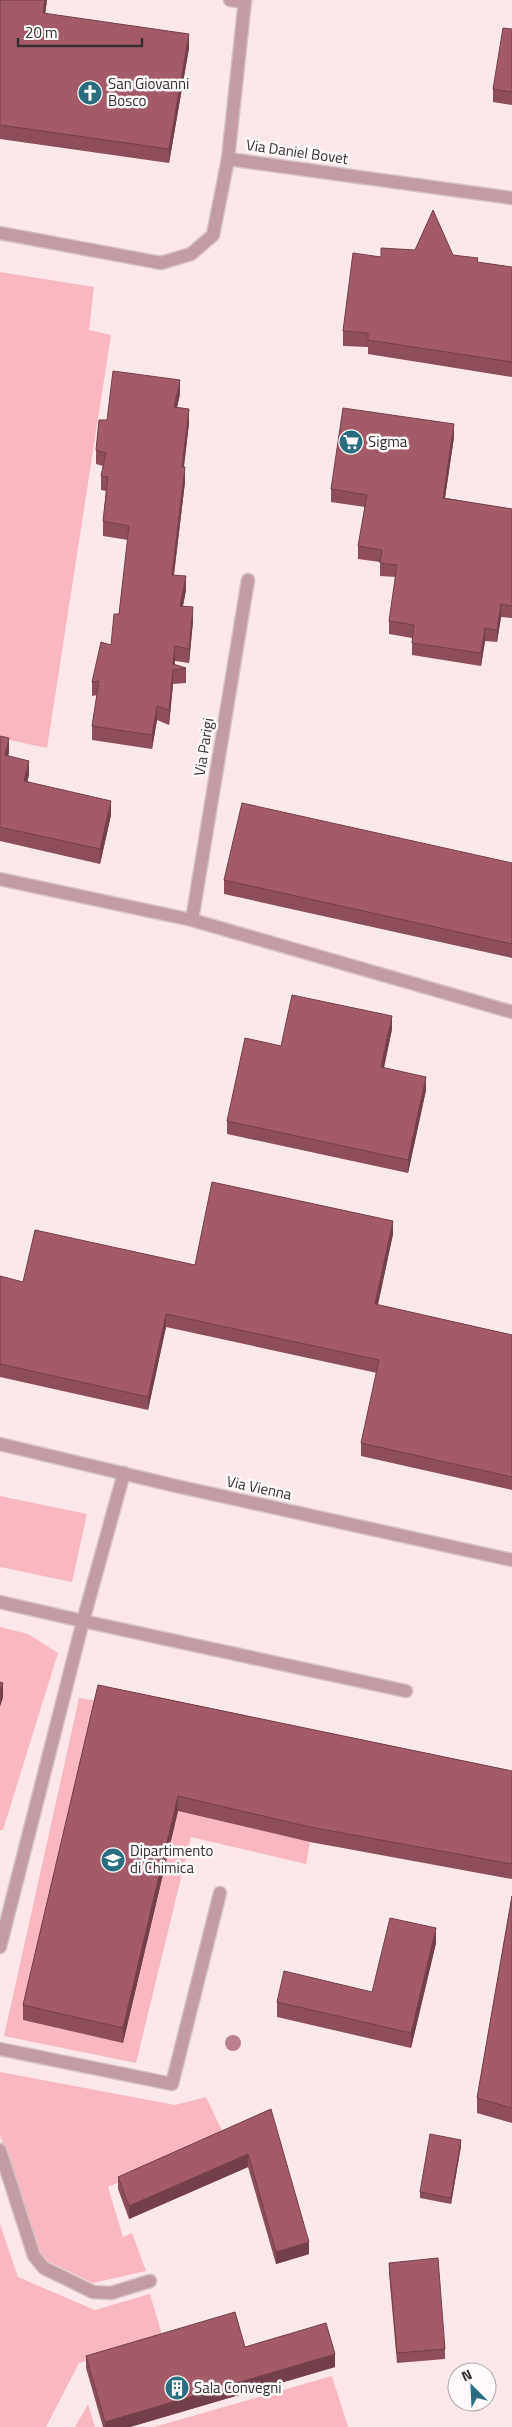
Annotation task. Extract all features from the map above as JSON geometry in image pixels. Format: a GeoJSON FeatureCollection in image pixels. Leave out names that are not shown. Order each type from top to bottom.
{"type":"FeatureCollection","features":[{"type":"Feature","properties":{"kind":"street"},"geometry":{"type":"LineString","coordinates":[[228,159],[245,1],[230,0]]}},
{"type":"Feature","properties":{"kind":"street","name":"Via Daniel Bovet"},"geometry":{"type":"LineString","coordinates":[[0,233],[161,263],[191,254],[213,235],[228,159],[512,198]]}},
{"type":"Feature","properties":{"kind":"street","name":"Via Parigi"},"geometry":{"type":"LineString","coordinates":[[192,920],[248,580]]}},
{"type":"Feature","properties":{"kind":"street"},"geometry":{"type":"LineString","coordinates":[[0,879],[192,920],[512,1012]]}},
{"type":"Feature","properties":{"kind":"street","name":"Via Vienna"},"geometry":{"type":"LineString","coordinates":[[0,1444],[512,1560]]}},
{"type":"Feature","properties":{"kind":"street"},"geometry":{"type":"LineString","coordinates":[[0,1947],[83,1622],[124,1473]]}},
{"type":"Feature","properties":{"kind":"street"},"geometry":{"type":"LineString","coordinates":[[0,1602],[83,1622],[406,1691]]}},
{"type":"Feature","properties":{"kind":"street"},"geometry":{"type":"LineString","coordinates":[[0,2049],[172,2084],[220,1893]]}},
{"type":"Feature","properties":{"kind":"street"},"geometry":{"type":"LineString","coordinates":[[0,2150],[34,2256],[44,2268],[93,2292],[111,2293],[150,2281]]}},
{"type":"Feature","properties":{"kind":"shaded area"},"geometry":{"type":"Polygon","coordinates":[[[0,272],[94,287],[89,330],[111,335],[47,748],[0,738],[0,272]]]}},
{"type":"Feature","properties":{"kind":"shaded area"},"geometry":{"type":"Polygon","coordinates":[[[0,1496],[87,1514],[72,1582],[0,1567],[0,1496]]]}},
{"type":"Feature","properties":{"kind":"shaded area"},"geometry":{"type":"Polygon","coordinates":[[[0,1627],[28,1634],[58,1653],[3,1830],[0,1830],[0,1707],[3,1699],[0,1697],[0,1627]]]}},
{"type":"Feature","properties":{"kind":"shaded area"},"geometry":{"type":"Polygon","coordinates":[[[79,1698],[98,1701],[123,2043],[178,1811],[310,1842],[306,1864],[191,1837],[136,2063],[4,2036],[79,1698]]]}},
{"type":"Feature","properties":{"kind":"shaded area"},"geometry":{"type":"Polygon","coordinates":[[[0,2072],[175,2105],[206,2097],[224,2135],[108,2187],[123,2237],[132,2233],[146,2271],[93,2283],[45,2260],[36,2251],[0,2135],[0,2072]]]}},
{"type":"Feature","properties":{"kind":"shaded area"},"geometry":{"type":"Polygon","coordinates":[[[0,2224],[18,2277],[95,2310],[150,2294],[163,2338],[79,2363],[46,2427],[0,2427],[0,2224]]]}},
{"type":"Feature","properties":{"kind":"shaded area"},"geometry":{"type":"Polygon","coordinates":[[[332,2376],[348,2427],[154,2427],[332,2376]]]}},
{"type":"Feature","properties":{"kind":"shaded area"},"geometry":{"type":"Polygon","coordinates":[[[88,2404],[95,2427],[75,2427],[88,2404]]]}},
{"type":"Feature","properties":{"kind":"building","name":"San Giovanni Bosco"},"geometry":{"type":"Polygon","coordinates":[[[0,0],[45,0],[43,13],[189,34],[169,149],[0,125],[0,0]]]}},
{"type":"Feature","properties":{"kind":"building"},"geometry":{"type":"Polygon","coordinates":[[[503,28],[512,29],[512,92],[493,89],[503,28]]]}},
{"type":"Feature","properties":{"kind":"building"},"geometry":{"type":"Polygon","coordinates":[[[433,210],[453,255],[478,258],[477,262],[512,267],[512,362],[368,340],[368,333],[343,331],[353,253],[381,257],[381,248],[415,250],[433,210]]]}},
{"type":"Feature","properties":{"kind":"building"},"geometry":{"type":"Polygon","coordinates":[[[113,371],[180,380],[174,407],[189,409],[182,467],[185,467],[172,575],[186,576],[180,606],[193,607],[189,649],[175,646],[173,664],[186,668],[173,670],[169,710],[157,706],[152,735],[92,726],[99,681],[92,682],[101,642],[111,645],[114,614],[119,614],[129,526],[103,521],[108,477],[101,476],[106,453],[96,450],[99,420],[107,420],[113,371]]]}},
{"type":"Feature","properties":{"kind":"building"},"geometry":{"type":"Polygon","coordinates":[[[343,408],[454,424],[443,498],[512,509],[512,606],[501,604],[497,630],[485,628],[481,653],[412,643],[414,625],[389,621],[397,565],[380,563],[382,550],[358,546],[367,495],[331,489],[343,408]]]}},
{"type":"Feature","properties":{"kind":"building"},"geometry":{"type":"Polygon","coordinates":[[[0,736],[9,738],[5,755],[29,761],[24,781],[111,801],[100,849],[0,827],[0,736]]]}},
{"type":"Feature","properties":{"kind":"building"},"geometry":{"type":"Polygon","coordinates":[[[242,803],[512,863],[512,944],[224,880],[242,803]]]}},
{"type":"Feature","properties":{"kind":"building"},"geometry":{"type":"Polygon","coordinates":[[[292,995],[392,1016],[381,1067],[426,1077],[408,1160],[227,1121],[245,1038],[281,1046],[292,995]]]}},
{"type":"Feature","properties":{"kind":"building"},"geometry":{"type":"Polygon","coordinates":[[[212,1182],[393,1221],[375,1304],[512,1335],[512,1477],[361,1443],[379,1360],[166,1314],[148,1397],[0,1364],[0,1276],[23,1282],[35,1230],[195,1265],[212,1182]]]}},
{"type":"Feature","properties":{"kind":"building","name":"Dipartimento di Chimica"},"geometry":{"type":"Polygon","coordinates":[[[98,1685],[512,1771],[512,1864],[310,1827],[178,1796],[123,2028],[23,2005],[98,1685]]]}},
{"type":"Feature","properties":{"kind":"building"},"geometry":{"type":"Polygon","coordinates":[[[512,1896],[512,2108],[477,2098],[512,1896]]]}},
{"type":"Feature","properties":{"kind":"building"},"geometry":{"type":"Polygon","coordinates":[[[390,1918],[436,1928],[411,2033],[277,2002],[284,1971],[372,1992],[390,1918]]]}},
{"type":"Feature","properties":{"kind":"building"},"geometry":{"type":"Polygon","coordinates":[[[271,2109],[309,2242],[276,2252],[248,2154],[129,2206],[118,2177],[271,2109]]]}},
{"type":"Feature","properties":{"kind":"building"},"geometry":{"type":"Polygon","coordinates":[[[430,2134],[461,2140],[451,2198],[420,2192],[430,2134]]]}},
{"type":"Feature","properties":{"kind":"building"},"geometry":{"type":"Polygon","coordinates":[[[438,2258],[445,2349],[397,2353],[389,2263],[438,2258]]]}},
{"type":"Feature","properties":{"kind":"building","name":"Sala Convegni"},"geometry":{"type":"Polygon","coordinates":[[[235,2312],[245,2347],[326,2323],[335,2354],[105,2422],[86,2356],[235,2312]]]}},
{"type":"Feature","properties":{"kind":"place","name":"San Giovanni Bosco"},"geometry":{"type":"Point","coordinates":[90,93]}},
{"type":"Feature","properties":{"kind":"place","name":"Sigma"},"geometry":{"type":"Point","coordinates":[351,442]}},
{"type":"Feature","properties":{"kind":"place","name":"Dipartimento di Chimica"},"geometry":{"type":"Point","coordinates":[113,1860]}},
{"type":"Feature","properties":{"kind":"place","name":"Sala Convegni"},"geometry":{"type":"Point","coordinates":[177,2388]}}]}
